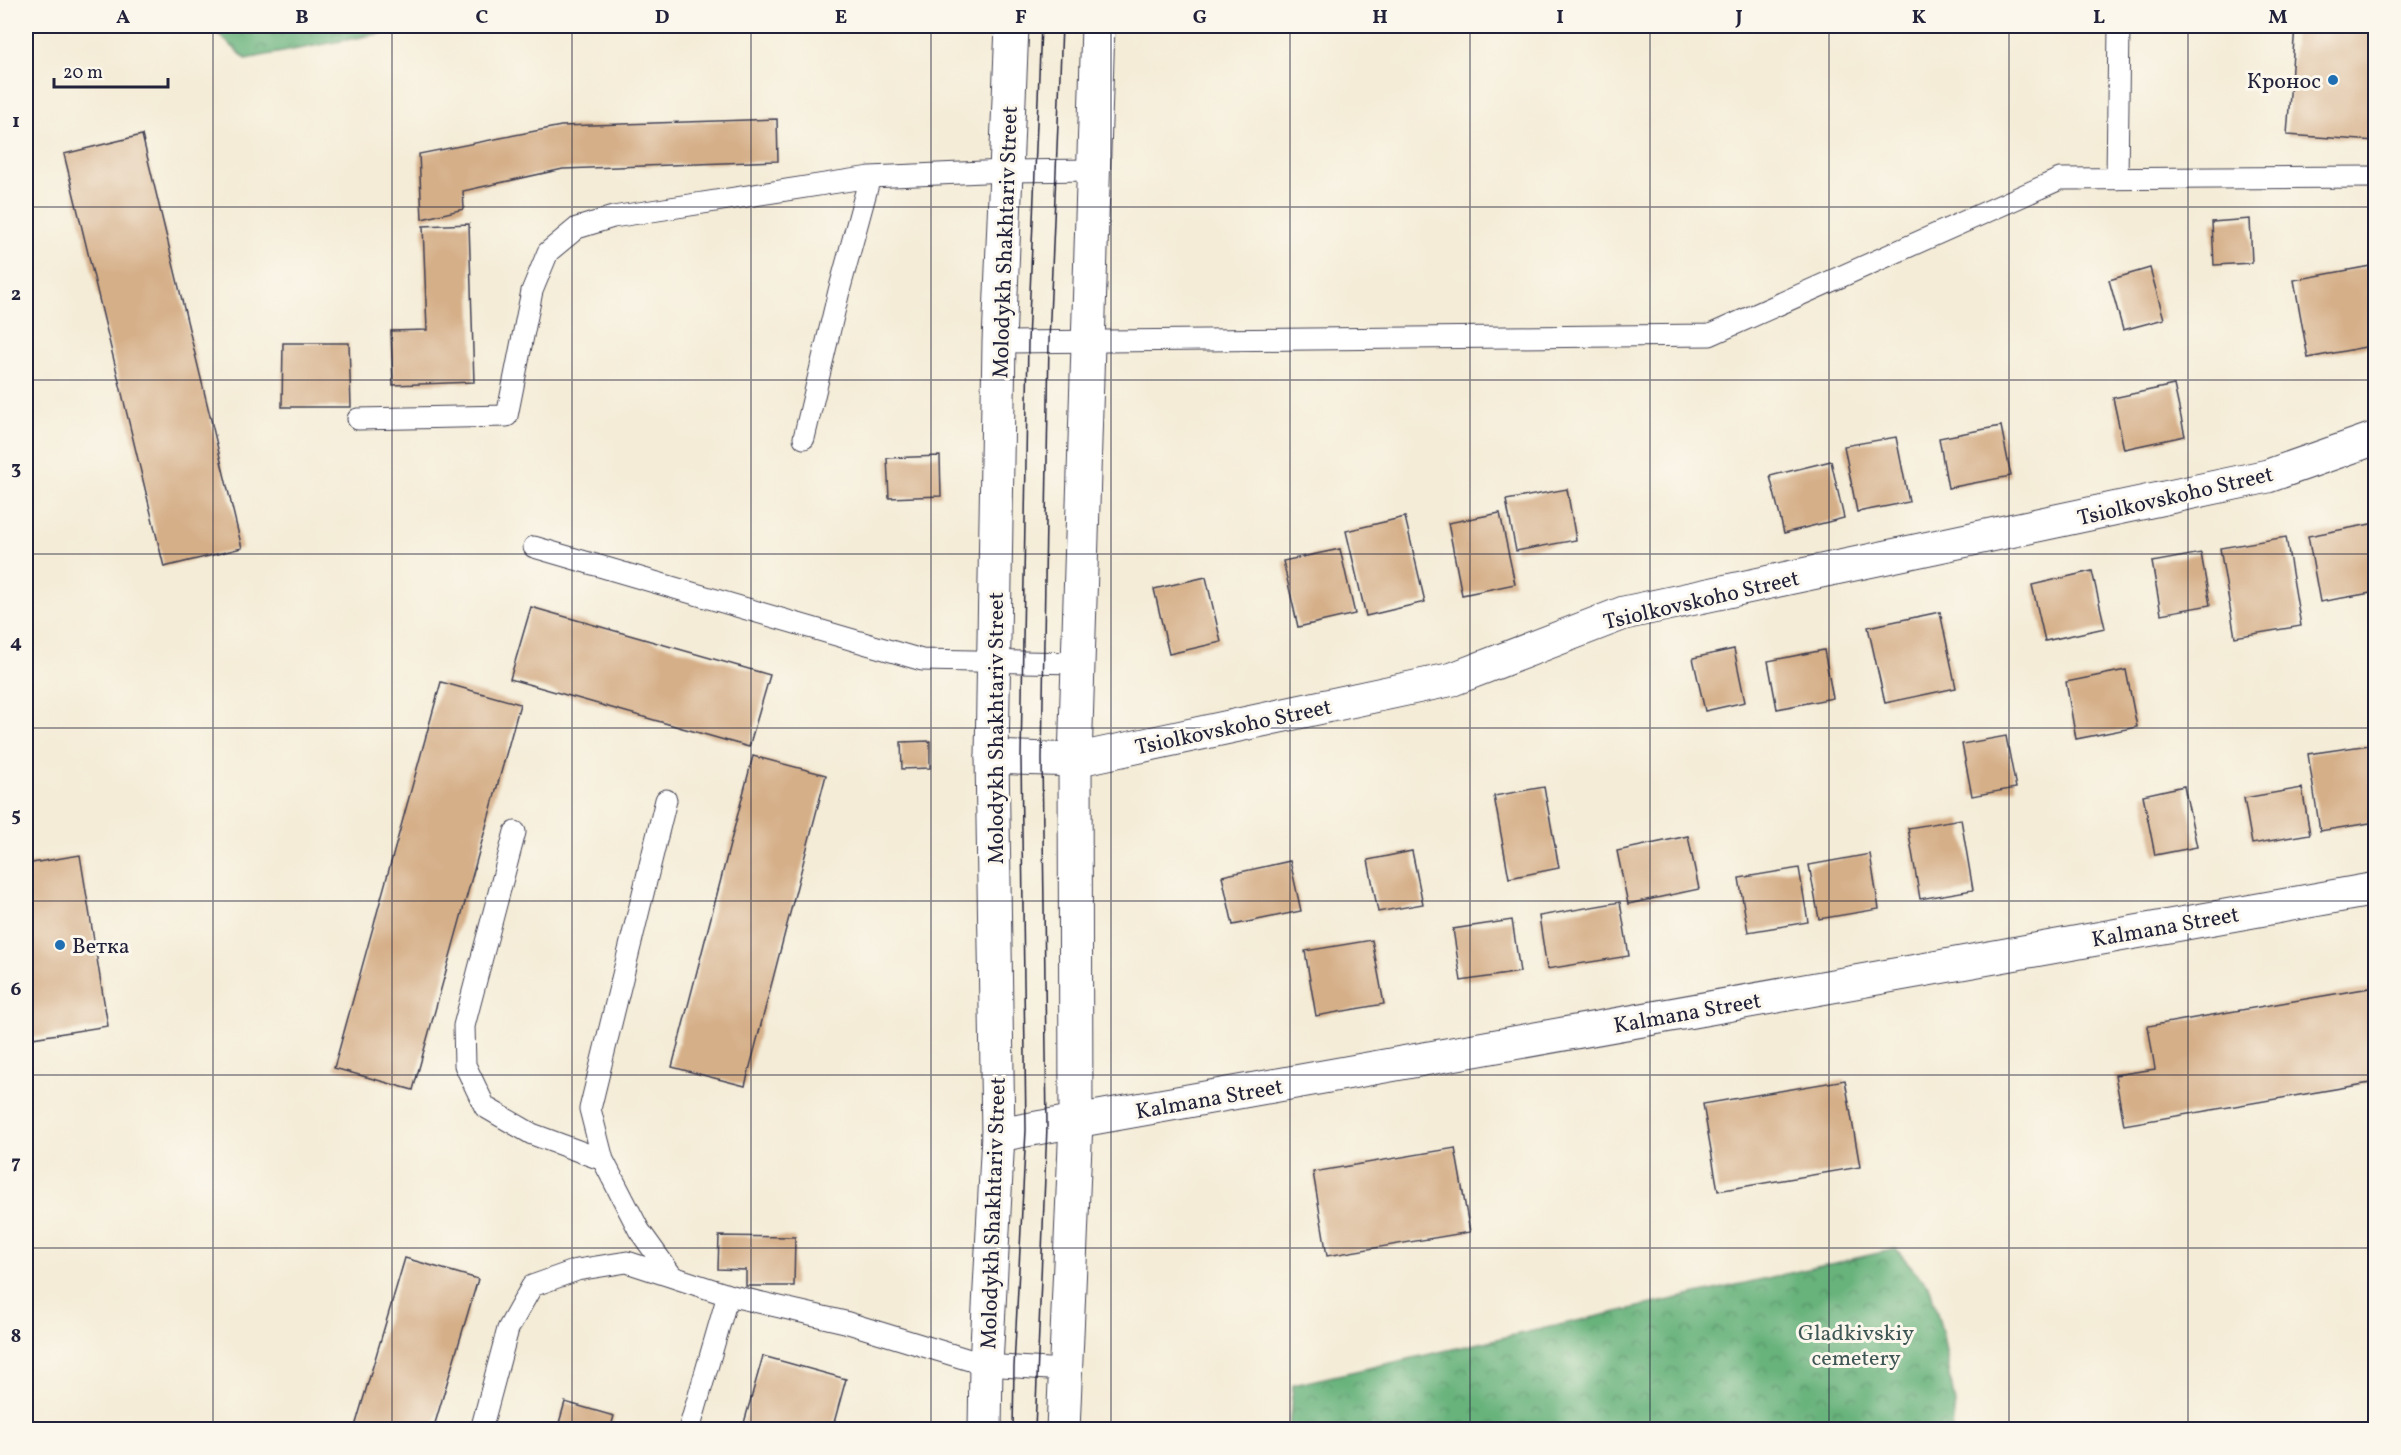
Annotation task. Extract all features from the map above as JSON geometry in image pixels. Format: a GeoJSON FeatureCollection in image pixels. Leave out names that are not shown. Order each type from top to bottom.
{"type":"FeatureCollection","features":[{"type":"Feature","properties":{"kind":"main road","name":"Molodykh Shakhtariv Street"},"geometry":{"type":"LineString","coordinates":[[985,1430],[986,1365],[998,1135],[992,757],[999,342],[1012,26]]}},
{"type":"Feature","properties":{"kind":"main road"},"geometry":{"type":"LineString","coordinates":[[1063,1430],[1076,1121],[1075,760],[1080,663],[1098,26]]}},
{"type":"Feature","properties":{"kind":"main road","name":"Tsiolkovskoho Street"},"geometry":{"type":"LineString","coordinates":[[992,757],[1075,760],[1453,679],[1624,613],[2268,476],[2376,438]]}},
{"type":"Feature","properties":{"kind":"main road","name":"Kalmana Street"},"geometry":{"type":"LineString","coordinates":[[998,1135],[2376,889]]}},
{"type":"Feature","properties":{"kind":"lane"},"geometry":{"type":"LineString","coordinates":[[2117,179],[2119,26]]}},
{"type":"Feature","properties":{"kind":"lane"},"geometry":{"type":"LineString","coordinates":[[357,419],[507,416],[532,291],[548,252],[577,228],[613,217],[870,177],[1093,170]]}},
{"type":"Feature","properties":{"kind":"lane"},"geometry":{"type":"LineString","coordinates":[[804,438],[839,291],[870,177]]}},
{"type":"Feature","properties":{"kind":"lane"},"geometry":{"type":"LineString","coordinates":[[999,342],[1710,335],[2060,179],[2376,177]]}},
{"type":"Feature","properties":{"kind":"lane"},"geometry":{"type":"LineString","coordinates":[[534,547],[922,660],[1080,663]]}},
{"type":"Feature","properties":{"kind":"lane"},"geometry":{"type":"LineString","coordinates":[[666,800],[590,1109],[603,1160],[639,1230],[672,1276]]}},
{"type":"Feature","properties":{"kind":"lane"},"geometry":{"type":"LineString","coordinates":[[515,832],[464,1026],[465,1065],[485,1107],[532,1134],[603,1160]]}},
{"type":"Feature","properties":{"kind":"lane"},"geometry":{"type":"LineString","coordinates":[[481,1430],[508,1329],[532,1286],[577,1270],[627,1262],[728,1295],[845,1322],[986,1365],[1064,1370]]}},
{"type":"Feature","properties":{"kind":"lane"},"geometry":{"type":"LineString","coordinates":[[689,1430],[728,1295]]}},
{"type":"Feature","properties":{"kind":"green space"},"geometry":{"type":"Polygon","coordinates":[[[209,26],[420,26],[246,59],[209,26]]]}},
{"type":"Feature","properties":{"kind":"green space","name":"Gladkivskiy cemetery"},"geometry":{"type":"Polygon","coordinates":[[[1896,1249],[1930,1288],[1943,1335],[1955,1404],[1952,1429],[1289,1429],[1293,1385],[1896,1249]]]}},
{"type":"Feature","properties":{"kind":"building","name":"Кронос"},"geometry":{"type":"Polygon","coordinates":[[[2295,26],[2376,26],[2376,141],[2287,135],[2295,26]]]}},
{"type":"Feature","properties":{"kind":"building"},"geometry":{"type":"Polygon","coordinates":[[[777,119],[778,161],[563,169],[463,191],[464,209],[422,219],[419,154],[561,126],[777,119]]]}},
{"type":"Feature","properties":{"kind":"building"},"geometry":{"type":"Polygon","coordinates":[[[142,135],[242,548],[164,567],[64,154],[142,135]]]}},
{"type":"Feature","properties":{"kind":"building"},"geometry":{"type":"Polygon","coordinates":[[[2250,219],[2252,263],[2214,265],[2212,222],[2250,219]]]}},
{"type":"Feature","properties":{"kind":"building"},"geometry":{"type":"Polygon","coordinates":[[[469,224],[474,382],[393,385],[391,331],[427,330],[423,226],[469,224]]]}},
{"type":"Feature","properties":{"kind":"building"},"geometry":{"type":"Polygon","coordinates":[[[2376,265],[2376,345],[2308,358],[2294,280],[2376,265]]]}},
{"type":"Feature","properties":{"kind":"building"},"geometry":{"type":"Polygon","coordinates":[[[2150,268],[2164,319],[2123,330],[2109,280],[2150,268]]]}},
{"type":"Feature","properties":{"kind":"building"},"geometry":{"type":"Polygon","coordinates":[[[283,343],[349,343],[351,407],[282,407],[283,343]]]}},
{"type":"Feature","properties":{"kind":"building"},"geometry":{"type":"Polygon","coordinates":[[[2174,385],[2185,436],[2124,449],[2113,398],[2174,385]]]}},
{"type":"Feature","properties":{"kind":"building"},"geometry":{"type":"Polygon","coordinates":[[[2001,426],[2011,476],[1948,488],[1939,438],[2001,426]]]}},
{"type":"Feature","properties":{"kind":"building"},"geometry":{"type":"Polygon","coordinates":[[[1896,437],[1909,502],[1857,512],[1844,446],[1896,437]]]}},
{"type":"Feature","properties":{"kind":"building"},"geometry":{"type":"Polygon","coordinates":[[[940,456],[941,496],[889,498],[887,458],[940,456]]]}},
{"type":"Feature","properties":{"kind":"building"},"geometry":{"type":"Polygon","coordinates":[[[1831,461],[1844,518],[1784,533],[1770,476],[1831,461]]]}},
{"type":"Feature","properties":{"kind":"building"},"geometry":{"type":"Polygon","coordinates":[[[1567,489],[1576,540],[1516,551],[1506,500],[1567,489]]]}},
{"type":"Feature","properties":{"kind":"building"},"geometry":{"type":"Polygon","coordinates":[[[1500,513],[1515,584],[1462,595],[1448,523],[1500,513]]]}},
{"type":"Feature","properties":{"kind":"building"},"geometry":{"type":"Polygon","coordinates":[[[1405,517],[1425,602],[1366,616],[1346,531],[1405,517]]]}},
{"type":"Feature","properties":{"kind":"building"},"geometry":{"type":"Polygon","coordinates":[[[2376,523],[2376,592],[2320,602],[2308,536],[2376,523]]]}},
{"type":"Feature","properties":{"kind":"building"},"geometry":{"type":"Polygon","coordinates":[[[2286,537],[2301,626],[2235,637],[2220,548],[2286,537]]]}},
{"type":"Feature","properties":{"kind":"building"},"geometry":{"type":"Polygon","coordinates":[[[1340,549],[1355,614],[1298,627],[1283,561],[1340,549]]]}},
{"type":"Feature","properties":{"kind":"building"},"geometry":{"type":"Polygon","coordinates":[[[2201,553],[2210,605],[2161,614],[2152,562],[2201,553]]]}},
{"type":"Feature","properties":{"kind":"building"},"geometry":{"type":"Polygon","coordinates":[[[2092,571],[2105,628],[2045,641],[2032,585],[2092,571]]]}},
{"type":"Feature","properties":{"kind":"building"},"geometry":{"type":"Polygon","coordinates":[[[1206,577],[1221,642],[1169,654],[1154,589],[1206,577]]]}},
{"type":"Feature","properties":{"kind":"building"},"geometry":{"type":"Polygon","coordinates":[[[531,607],[770,675],[749,747],[510,679],[531,607]]]}},
{"type":"Feature","properties":{"kind":"building"},"geometry":{"type":"Polygon","coordinates":[[[1940,612],[1956,688],[1885,703],[1868,627],[1940,612]]]}},
{"type":"Feature","properties":{"kind":"building"},"geometry":{"type":"Polygon","coordinates":[[[1734,649],[1745,702],[1705,711],[1693,658],[1734,649]]]}},
{"type":"Feature","properties":{"kind":"building"},"geometry":{"type":"Polygon","coordinates":[[[1824,650],[1833,698],[1777,709],[1768,661],[1824,650]]]}},
{"type":"Feature","properties":{"kind":"building"},"geometry":{"type":"Polygon","coordinates":[[[2126,670],[2137,727],[2076,739],[2066,682],[2126,670]]]}},
{"type":"Feature","properties":{"kind":"building"},"geometry":{"type":"Polygon","coordinates":[[[441,682],[520,704],[413,1090],[334,1068],[441,682]]]}},
{"type":"Feature","properties":{"kind":"building"},"geometry":{"type":"Polygon","coordinates":[[[2006,736],[2016,788],[1972,796],[1962,744],[2006,736]]]}},
{"type":"Feature","properties":{"kind":"building"},"geometry":{"type":"Polygon","coordinates":[[[930,741],[930,768],[902,769],[901,742],[930,741]]]}},
{"type":"Feature","properties":{"kind":"building"},"geometry":{"type":"Polygon","coordinates":[[[2376,744],[2376,822],[2320,831],[2308,754],[2376,744]]]}},
{"type":"Feature","properties":{"kind":"building"},"geometry":{"type":"Polygon","coordinates":[[[753,756],[826,775],[745,1086],[672,1067],[753,756]]]}},
{"type":"Feature","properties":{"kind":"building"},"geometry":{"type":"Polygon","coordinates":[[[2184,786],[2197,847],[2155,855],[2143,795],[2184,786]]]}},
{"type":"Feature","properties":{"kind":"building"},"geometry":{"type":"Polygon","coordinates":[[[1544,787],[1559,868],[1509,878],[1494,796],[1544,787]]]}},
{"type":"Feature","properties":{"kind":"building"},"geometry":{"type":"Polygon","coordinates":[[[2302,788],[2310,834],[2252,844],[2244,798],[2302,788]]]}},
{"type":"Feature","properties":{"kind":"building"},"geometry":{"type":"Polygon","coordinates":[[[1961,819],[1973,890],[1920,899],[1908,828],[1961,819]]]}},
{"type":"Feature","properties":{"kind":"building"},"geometry":{"type":"Polygon","coordinates":[[[1688,836],[1699,889],[1628,904],[1617,851],[1688,836]]]}},
{"type":"Feature","properties":{"kind":"building"},"geometry":{"type":"Polygon","coordinates":[[[1412,851],[1423,904],[1378,912],[1368,860],[1412,851]]]}},
{"type":"Feature","properties":{"kind":"building"},"geometry":{"type":"Polygon","coordinates":[[[1870,854],[1879,909],[1819,919],[1809,865],[1870,854]]]}},
{"type":"Feature","properties":{"kind":"building","name":"Ветка"},"geometry":{"type":"Polygon","coordinates":[[[80,855],[108,1026],[26,1039],[26,864],[80,855]]]}},
{"type":"Feature","properties":{"kind":"building"},"geometry":{"type":"Polygon","coordinates":[[[1290,861],[1301,911],[1233,925],[1222,876],[1290,861]]]}},
{"type":"Feature","properties":{"kind":"building"},"geometry":{"type":"Polygon","coordinates":[[[1799,868],[1808,922],[1748,932],[1739,878],[1799,868]]]}},
{"type":"Feature","properties":{"kind":"building"},"geometry":{"type":"Polygon","coordinates":[[[1620,902],[1629,956],[1547,969],[1539,916],[1620,902]]]}},
{"type":"Feature","properties":{"kind":"building"},"geometry":{"type":"Polygon","coordinates":[[[1512,920],[1520,972],[1461,981],[1453,929],[1512,920]]]}},
{"type":"Feature","properties":{"kind":"building"},"geometry":{"type":"Polygon","coordinates":[[[1372,940],[1384,1004],[1316,1016],[1305,951],[1372,940]]]}},
{"type":"Feature","properties":{"kind":"building"},"geometry":{"type":"Polygon","coordinates":[[[2376,987],[2376,1082],[2124,1125],[2115,1075],[2155,1069],[2148,1026],[2376,987]]]}},
{"type":"Feature","properties":{"kind":"building"},"geometry":{"type":"Polygon","coordinates":[[[1845,1080],[1860,1167],[1718,1191],[1703,1104],[1845,1080]]]}},
{"type":"Feature","properties":{"kind":"building"},"geometry":{"type":"Polygon","coordinates":[[[1455,1148],[1470,1232],[1327,1256],[1313,1172],[1455,1148]]]}},
{"type":"Feature","properties":{"kind":"building"},"geometry":{"type":"Polygon","coordinates":[[[719,1236],[795,1237],[794,1286],[746,1286],[746,1270],[718,1269],[719,1236]]]}},
{"type":"Feature","properties":{"kind":"building"},"geometry":{"type":"Polygon","coordinates":[[[405,1258],[478,1279],[433,1430],[354,1430],[405,1258]]]}},
{"type":"Feature","properties":{"kind":"building"},"geometry":{"type":"Polygon","coordinates":[[[763,1356],[846,1379],[832,1430],[742,1430],[763,1356]]]}},
{"type":"Feature","properties":{"kind":"building"},"geometry":{"type":"Polygon","coordinates":[[[565,1402],[614,1416],[610,1430],[557,1430],[565,1402]]]}},
{"type":"Feature","properties":{"kind":"tram line"},"geometry":{"type":"LineString","coordinates":[[1013,1430],[1026,1130],[1021,758],[1028,342],[1041,26]]}},
{"type":"Feature","properties":{"kind":"tram line"},"geometry":{"type":"LineString","coordinates":[[1035,1430],[1047,1126],[1042,759],[1049,342],[1062,26]]}},
{"type":"Feature","properties":{"kind":"place","name":"Кронос"},"geometry":{"type":"Point","coordinates":[2333,80]}},
{"type":"Feature","properties":{"kind":"place","name":"Ветка"},"geometry":{"type":"Point","coordinates":[60,945]}}]}
